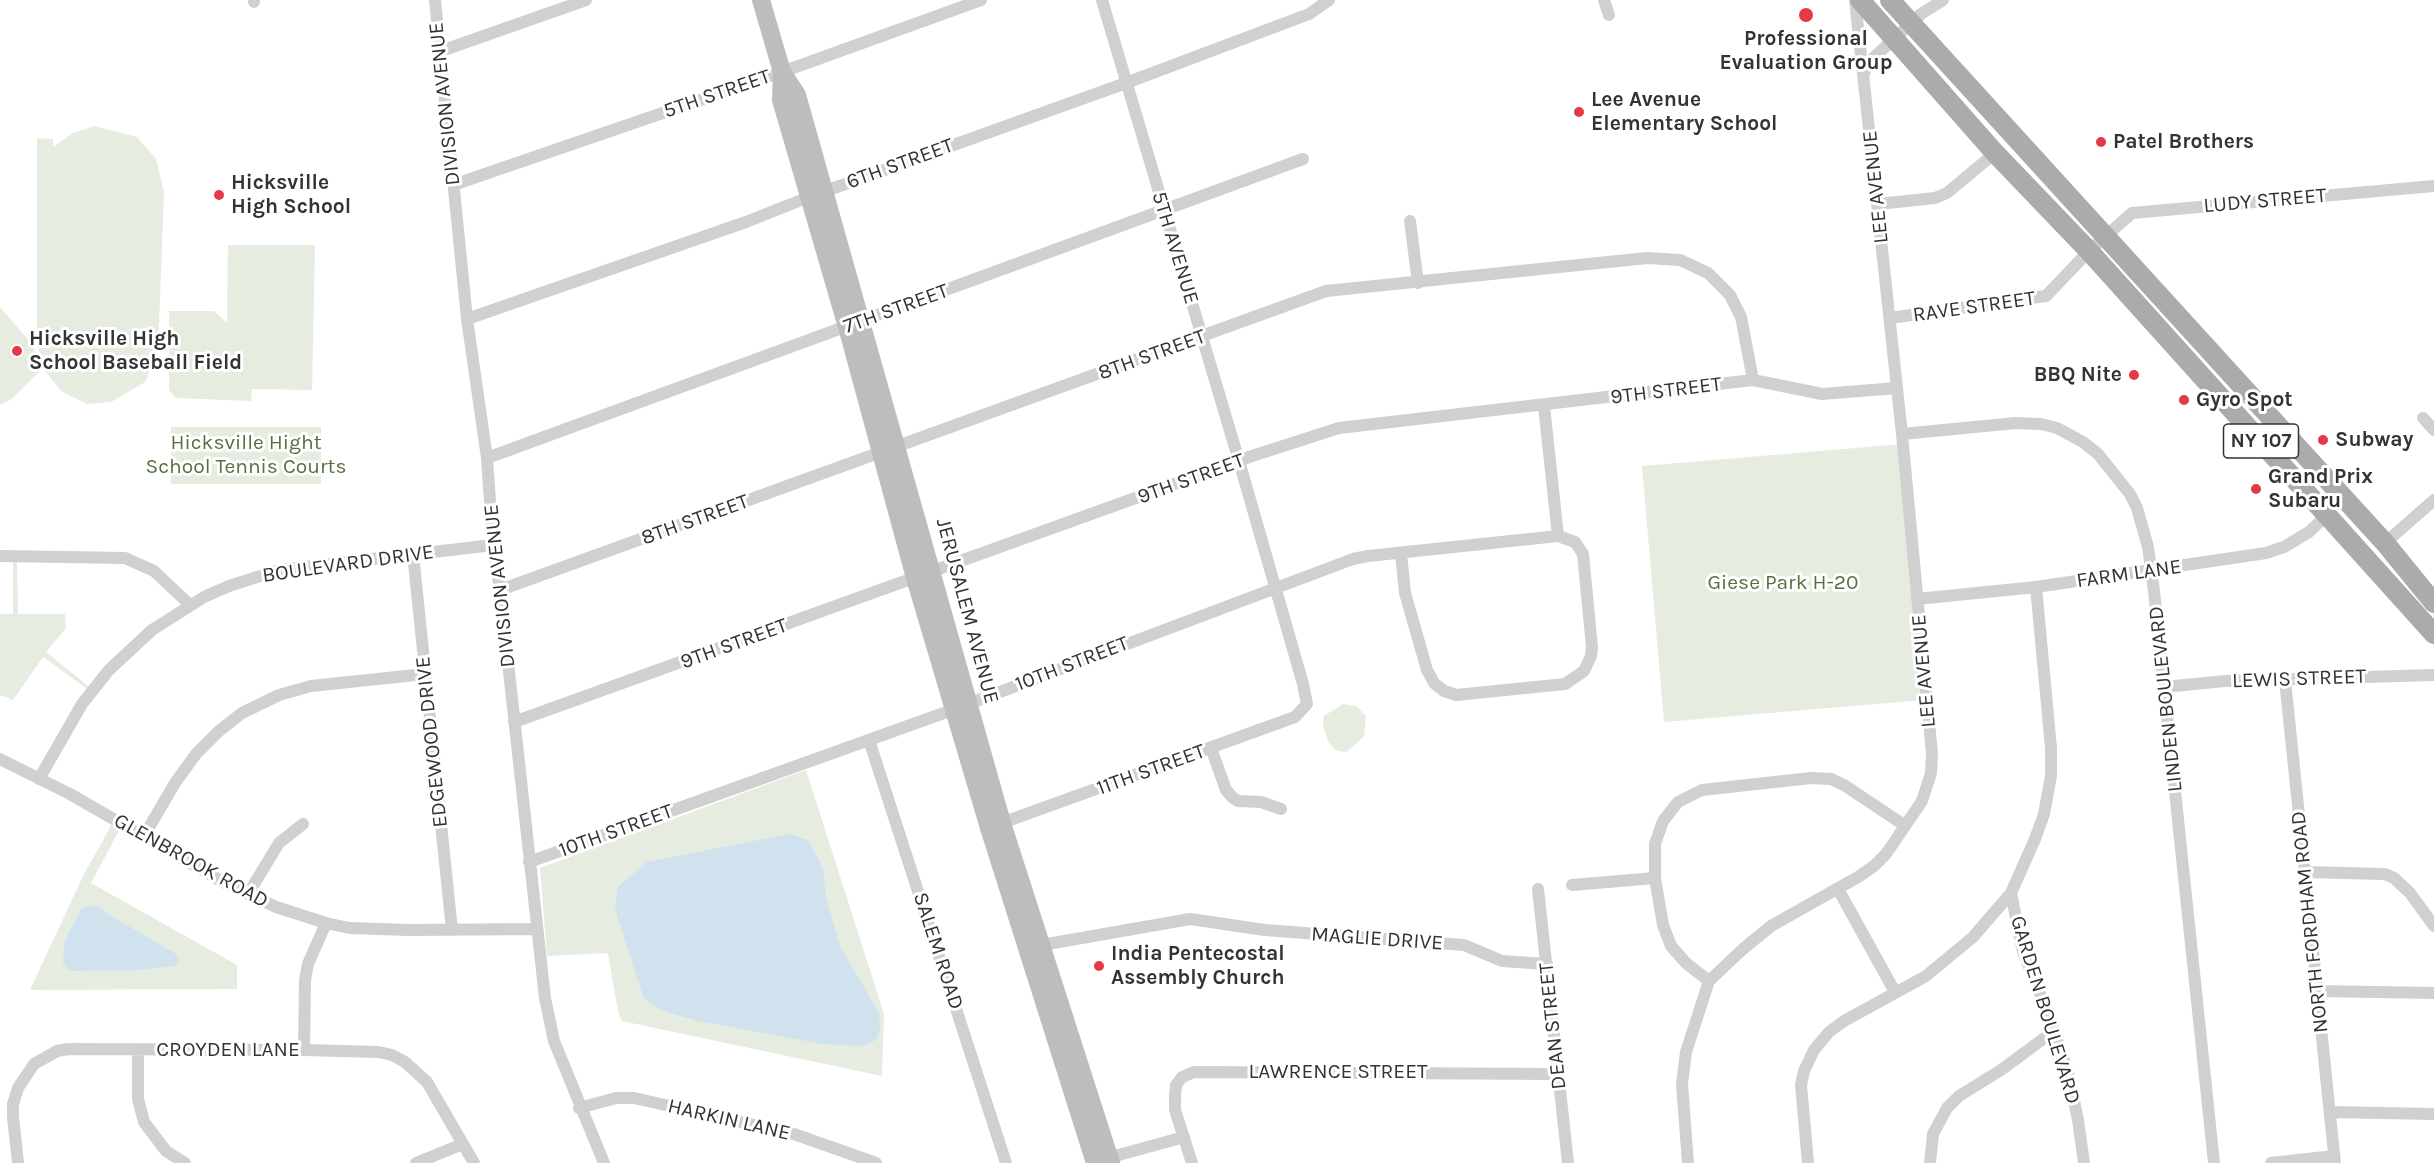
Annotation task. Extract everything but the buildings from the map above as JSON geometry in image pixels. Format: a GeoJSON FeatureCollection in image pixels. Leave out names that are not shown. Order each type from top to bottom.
{"type":"FeatureCollection","features":[{"type":"Feature","properties":{"kind":"main road","name":"JERUSALEM AVENUE"},"geometry":{"type":"LineString","coordinates":[[761,0],[782,72],[781,100],[817,194],[889,449],[915,579],[962,706]]}},
{"type":"Feature","properties":{"kind":"main road","name":"NY 107"},"geometry":{"type":"LineString","coordinates":[[1860,0],[1995,153],[2090,250],[2434,634]]}},
{"type":"Feature","properties":{"kind":"main road","name":"NY 107"},"geometry":{"type":"LineString","coordinates":[[1890,0],[2385,543],[2434,603]]}},
{"type":"Feature","properties":{"kind":"main road","name":"JERUSALEM AVENUE"},"geometry":{"type":"LineString","coordinates":[[889,449],[933,572],[962,706],[996,825],[1102,1161]]}},
{"type":"Feature","properties":{"kind":"street","name":"DIVISION AVENUE"},"geometry":{"type":"LineString","coordinates":[[435,0],[467,319],[487,458],[493,545],[500,590],[545,998],[554,1041],[579,1108],[596,1140],[604,1163]]}},
{"type":"Feature","properties":{"kind":"street"},"geometry":{"type":"LineString","coordinates":[[441,51],[586,0]]}},
{"type":"Feature","properties":{"kind":"street","name":"5TH STREET"},"geometry":{"type":"LineString","coordinates":[[453,185],[782,72],[981,0]]}},
{"type":"Feature","properties":{"kind":"street","name":"5TH AVENUE"},"geometry":{"type":"LineString","coordinates":[[1101,0],[1239,461],[1307,704]]}},
{"type":"Feature","properties":{"kind":"street","name":"6TH STREET"},"geometry":{"type":"LineString","coordinates":[[467,319],[746,222],[817,194],[1126,83],[1309,14],[1329,0]]}},
{"type":"Feature","properties":{"kind":"street"},"geometry":{"type":"LineString","coordinates":[[1604,0],[1609,15]]}},
{"type":"Feature","properties":{"kind":"street","name":"LEE AVENUE"},"geometry":{"type":"LineString","coordinates":[[1688,1163],[1682,1084],[1686,1052],[1710,981],[1743,949],[1772,926],[1874,866],[1886,854],[1922,801],[1931,763],[1902,434],[1855,0]]}},
{"type":"Feature","properties":{"kind":"street"},"geometry":{"type":"LineString","coordinates":[[1864,73],[1869,62],[1921,14],[1943,0]]}},
{"type":"Feature","properties":{"kind":"street"},"geometry":{"type":"LineString","coordinates":[[1878,204],[1935,198],[1947,193],[1995,153]]}},
{"type":"Feature","properties":{"kind":"street","name":"7TH STREET"},"geometry":{"type":"LineString","coordinates":[[487,458],[1304,159]]}},
{"type":"Feature","properties":{"kind":"street","name":"LUDY STREET"},"geometry":{"type":"LineString","coordinates":[[2105,237],[2132,213],[2434,186]]}},
{"type":"Feature","properties":{"kind":"street"},"geometry":{"type":"LineString","coordinates":[[1410,221],[1418,283]]}},
{"type":"Feature","properties":{"kind":"street","name":"RAVE STREET"},"geometry":{"type":"LineString","coordinates":[[1890,318],[2046,296],[2105,237]]}},
{"type":"Feature","properties":{"kind":"street","name":"8TH STREET"},"geometry":{"type":"LineString","coordinates":[[500,590],[1326,291],[1647,258],[1680,260],[1708,273],[1730,295],[1741,316],[1753,381]]}},
{"type":"Feature","properties":{"kind":"street","name":"9TH STREET"},"geometry":{"type":"LineString","coordinates":[[514,722],[1239,461],[1339,428],[1753,381],[1822,394],[1897,388]]}},
{"type":"Feature","properties":{"kind":"street"},"geometry":{"type":"LineString","coordinates":[[1401,553],[1405,593],[1427,670],[1434,683],[1444,691],[1456,695],[1565,684],[1584,671],[1591,656],[1592,647],[1583,554],[1575,542],[1558,536],[1544,406]]}},
{"type":"Feature","properties":{"kind":"street"},"geometry":{"type":"LineString","coordinates":[[2423,418],[2434,430]]}},
{"type":"Feature","properties":{"kind":"street","name":"LINDEN BOULEVARD"},"geometry":{"type":"LineString","coordinates":[[1902,434],[2030,423],[2057,428],[2084,442],[2110,466],[2130,494],[2144,528],[2151,571],[2214,1163]]}},
{"type":"Feature","properties":{"kind":"street"},"geometry":{"type":"LineString","coordinates":[[2385,543],[2434,500]]}},
{"type":"Feature","properties":{"kind":"street","name":"FARM LANE"},"geometry":{"type":"LineString","coordinates":[[1917,599],[2036,587],[2277,550],[2309,532],[2328,514]]}},
{"type":"Feature","properties":{"kind":"street","name":"10TH STREET"},"geometry":{"type":"LineString","coordinates":[[529,862],[962,706],[1353,559],[1558,536]]}},
{"type":"Feature","properties":{"kind":"street","name":"BOULEVARD DRIVE"},"geometry":{"type":"LineString","coordinates":[[39,779],[82,704],[109,670],[152,630],[190,605],[229,586],[279,570],[493,545]]}},
{"type":"Feature","properties":{"kind":"street","name":"EDGEWOOD DRIVE"},"geometry":{"type":"LineString","coordinates":[[412,554],[452,930]]}},
{"type":"Feature","properties":{"kind":"street"},"geometry":{"type":"LineString","coordinates":[[0,556],[114,556],[125,558],[154,571],[190,605]]}},
{"type":"Feature","properties":{"kind":"street"},"geometry":{"type":"LineString","coordinates":[[1808,1163],[1801,1085],[1804,1071],[1814,1050],[1829,1032],[1844,1021],[1941,965],[1973,937],[2011,893],[2044,814],[2050,776],[2051,748],[2036,587]]}},
{"type":"Feature","properties":{"kind":"street"},"geometry":{"type":"LineString","coordinates":[[144,836],[175,783],[196,754],[219,731],[242,713],[279,695],[311,686],[425,674]]}},
{"type":"Feature","properties":{"kind":"street","name":"LEWIS STREET"},"geometry":{"type":"LineString","coordinates":[[2164,687],[2225,681],[2434,675]]}},
{"type":"Feature","properties":{"kind":"street","name":"NORTH FORDHAM ROAD"},"geometry":{"type":"LineString","coordinates":[[2284,680],[2335,1159]]}},
{"type":"Feature","properties":{"kind":"street","name":"11TH STREET"},"geometry":{"type":"LineString","coordinates":[[996,825],[1295,717],[1307,704]]}},
{"type":"Feature","properties":{"kind":"street","name":"SALEM ROAD"},"geometry":{"type":"LineString","coordinates":[[869,740],[1006,1163]]}},
{"type":"Feature","properties":{"kind":"street"},"geometry":{"type":"LineString","coordinates":[[1211,748],[1226,790],[1232,797],[1238,801],[1261,802],[1281,809]]}},
{"type":"Feature","properties":{"kind":"street","name":"GLENBROOK ROAD"},"geometry":{"type":"LineString","coordinates":[[0,759],[144,836],[223,882],[276,908],[326,923],[376,929],[537,928]]}},
{"type":"Feature","properties":{"kind":"street"},"geometry":{"type":"LineString","coordinates":[[1710,981],[1686,963],[1671,946],[1663,925],[1655,878],[1655,844],[1663,821],[1678,802],[1691,793],[1702,790],[1811,778],[1831,779],[1844,785],[1904,825]]}},
{"type":"Feature","properties":{"kind":"street"},"geometry":{"type":"LineString","coordinates":[[248,894],[279,843],[303,824]]}},
{"type":"Feature","properties":{"kind":"street"},"geometry":{"type":"LineString","coordinates":[[2304,872],[2385,874],[2394,878],[2410,893],[2434,926]]}},
{"type":"Feature","properties":{"kind":"street"},"geometry":{"type":"LineString","coordinates":[[1572,885],[1655,878]]}},
{"type":"Feature","properties":{"kind":"street","name":"DEAN STREET"},"geometry":{"type":"LineString","coordinates":[[1538,889],[1568,1163]]}},
{"type":"Feature","properties":{"kind":"street"},"geometry":{"type":"LineString","coordinates":[[1838,889],[1895,993]]}},
{"type":"Feature","properties":{"kind":"street","name":"GARDEN BOULEVARD"},"geometry":{"type":"LineString","coordinates":[[2011,893],[2023,952],[2068,1072],[2084,1163]]}},
{"type":"Feature","properties":{"kind":"street","name":"MAGLIE DRIVE"},"geometry":{"type":"LineString","coordinates":[[1034,946],[1190,919],[1265,930],[1464,945],[1502,961],[1547,964]]}},
{"type":"Feature","properties":{"kind":"street"},"geometry":{"type":"LineString","coordinates":[[304,1050],[305,980],[308,964],[326,923]]}},
{"type":"Feature","properties":{"kind":"street"},"geometry":{"type":"LineString","coordinates":[[2317,991],[2434,993]]}},
{"type":"Feature","properties":{"kind":"street"},"geometry":{"type":"LineString","coordinates":[[1930,1163],[1933,1134],[1947,1108],[1959,1096],[2001,1070],[2054,1031]]}},
{"type":"Feature","properties":{"kind":"street"},"geometry":{"type":"LineString","coordinates":[[138,1050],[138,1099],[144,1122],[166,1151],[185,1163]]}},
{"type":"Feature","properties":{"kind":"street","name":"CROYDEN LANE"},"geometry":{"type":"LineString","coordinates":[[18,1163],[13,1104],[22,1079],[34,1064],[57,1051],[138,1050],[379,1052],[405,1062],[427,1082],[474,1163]]}},
{"type":"Feature","properties":{"kind":"street","name":"LAWRENCE STREET"},"geometry":{"type":"LineString","coordinates":[[1192,1163],[1175,1110],[1176,1086],[1182,1077],[1194,1072],[1558,1074]]}},
{"type":"Feature","properties":{"kind":"street","name":"HARKIN LANE"},"geometry":{"type":"LineString","coordinates":[[579,1108],[616,1098],[634,1098],[794,1134],[876,1163]]}},
{"type":"Feature","properties":{"kind":"street"},"geometry":{"type":"LineString","coordinates":[[2330,1112],[2434,1114]]}},
{"type":"Feature","properties":{"kind":"street"},"geometry":{"type":"LineString","coordinates":[[1102,1161],[1184,1137]]}},
{"type":"Feature","properties":{"kind":"street"},"geometry":{"type":"LineString","coordinates":[[416,1163],[463,1144]]}},
{"type":"Feature","properties":{"kind":"street"},"geometry":{"type":"LineString","coordinates":[[2271,1163],[2335,1159]]}},
{"type":"Feature","properties":{"kind":"green space"},"geometry":{"type":"Polygon","coordinates":[[[94,126],[137,137],[156,159],[164,192],[158,352],[145,382],[111,402],[87,404],[61,391],[44,369],[37,343],[37,138],[53,139],[53,146],[55,146],[71,134],[94,126]]]}},
{"type":"Feature","properties":{"kind":"green space"},"geometry":{"type":"Polygon","coordinates":[[[228,245],[315,245],[312,390],[252,389],[251,401],[176,398],[169,390],[169,311],[214,311],[227,323],[228,245]]]}},
{"type":"Feature","properties":{"kind":"green space","name":"Hicksville High School Baseball Field"},"geometry":{"type":"Polygon","coordinates":[[[0,307],[33,345],[39,372],[12,399],[0,405],[0,307]]]}},
{"type":"Feature","properties":{"kind":"green space","name":"Hicksville Hight School Tennis Courts"},"geometry":{"type":"Polygon","coordinates":[[[171,427],[321,427],[321,484],[171,484],[171,427]]]}},
{"type":"Feature","properties":{"kind":"green space","name":"Giese Park H-20"},"geometry":{"type":"Polygon","coordinates":[[[1903,444],[1924,700],[1664,722],[1642,466],[1903,444]]]}},
{"type":"Feature","properties":{"kind":"green space"},"geometry":{"type":"Polygon","coordinates":[[[13,559],[17,559],[18,614],[65,614],[66,628],[46,652],[92,689],[90,691],[43,657],[13,700],[0,695],[0,614],[13,614],[13,559]]]}},
{"type":"Feature","properties":{"kind":"green space"},"geometry":{"type":"Polygon","coordinates":[[[1343,704],[1356,706],[1366,716],[1364,736],[1347,752],[1337,751],[1329,743],[1323,727],[1324,716],[1343,704]]]}},
{"type":"Feature","properties":{"kind":"green space"},"geometry":{"type":"Polygon","coordinates":[[[806,770],[884,1014],[882,1076],[622,1021],[618,1012],[608,953],[547,956],[540,868],[806,770]]]}},
{"type":"Feature","properties":{"kind":"green space"},"geometry":{"type":"Polygon","coordinates":[[[112,824],[120,829],[91,883],[237,965],[237,989],[30,990],[84,874],[112,824]]]}},
{"type":"Feature","properties":{"kind":"water"},"geometry":{"type":"Polygon","coordinates":[[[789,834],[808,840],[823,868],[826,897],[841,948],[879,1013],[880,1028],[876,1040],[862,1046],[823,1044],[698,1021],[663,1011],[644,999],[615,907],[618,887],[647,862],[789,834]]]}},
{"type":"Feature","properties":{"kind":"water"},"geometry":{"type":"Polygon","coordinates":[[[94,906],[176,954],[179,961],[175,966],[140,970],[70,971],[63,963],[65,940],[82,908],[94,906]]]}},
{"type":"Feature","properties":{"kind":"place","name":"Professional Evaluation Group"},"geometry":{"type":"Point","coordinates":[1806,15]}},
{"type":"Feature","properties":{"kind":"place","name":"Lee Avenue Elementary School"},"geometry":{"type":"Point","coordinates":[1579,112]}},
{"type":"Feature","properties":{"kind":"place","name":"Patel Brothers"},"geometry":{"type":"Point","coordinates":[2101,142]}},
{"type":"Feature","properties":{"kind":"place","name":"Hicksville High School"},"geometry":{"type":"Point","coordinates":[219,195]}},
{"type":"Feature","properties":{"kind":"place","name":"Hicksville High School Baseball Field"},"geometry":{"type":"Point","coordinates":[17,351]}},
{"type":"Feature","properties":{"kind":"place","name":"BBQ Nite"},"geometry":{"type":"Point","coordinates":[2134,375]}},
{"type":"Feature","properties":{"kind":"place","name":"Gyro Spot"},"geometry":{"type":"Point","coordinates":[2184,400]}},
{"type":"Feature","properties":{"kind":"place","name":"Subway"},"geometry":{"type":"Point","coordinates":[2323,440]}},
{"type":"Feature","properties":{"kind":"place","name":"Grand Prix Subaru"},"geometry":{"type":"Point","coordinates":[2256,489]}},
{"type":"Feature","properties":{"kind":"place","name":"India Pentecostal Assembly Church"},"geometry":{"type":"Point","coordinates":[1099,966]}}]}
